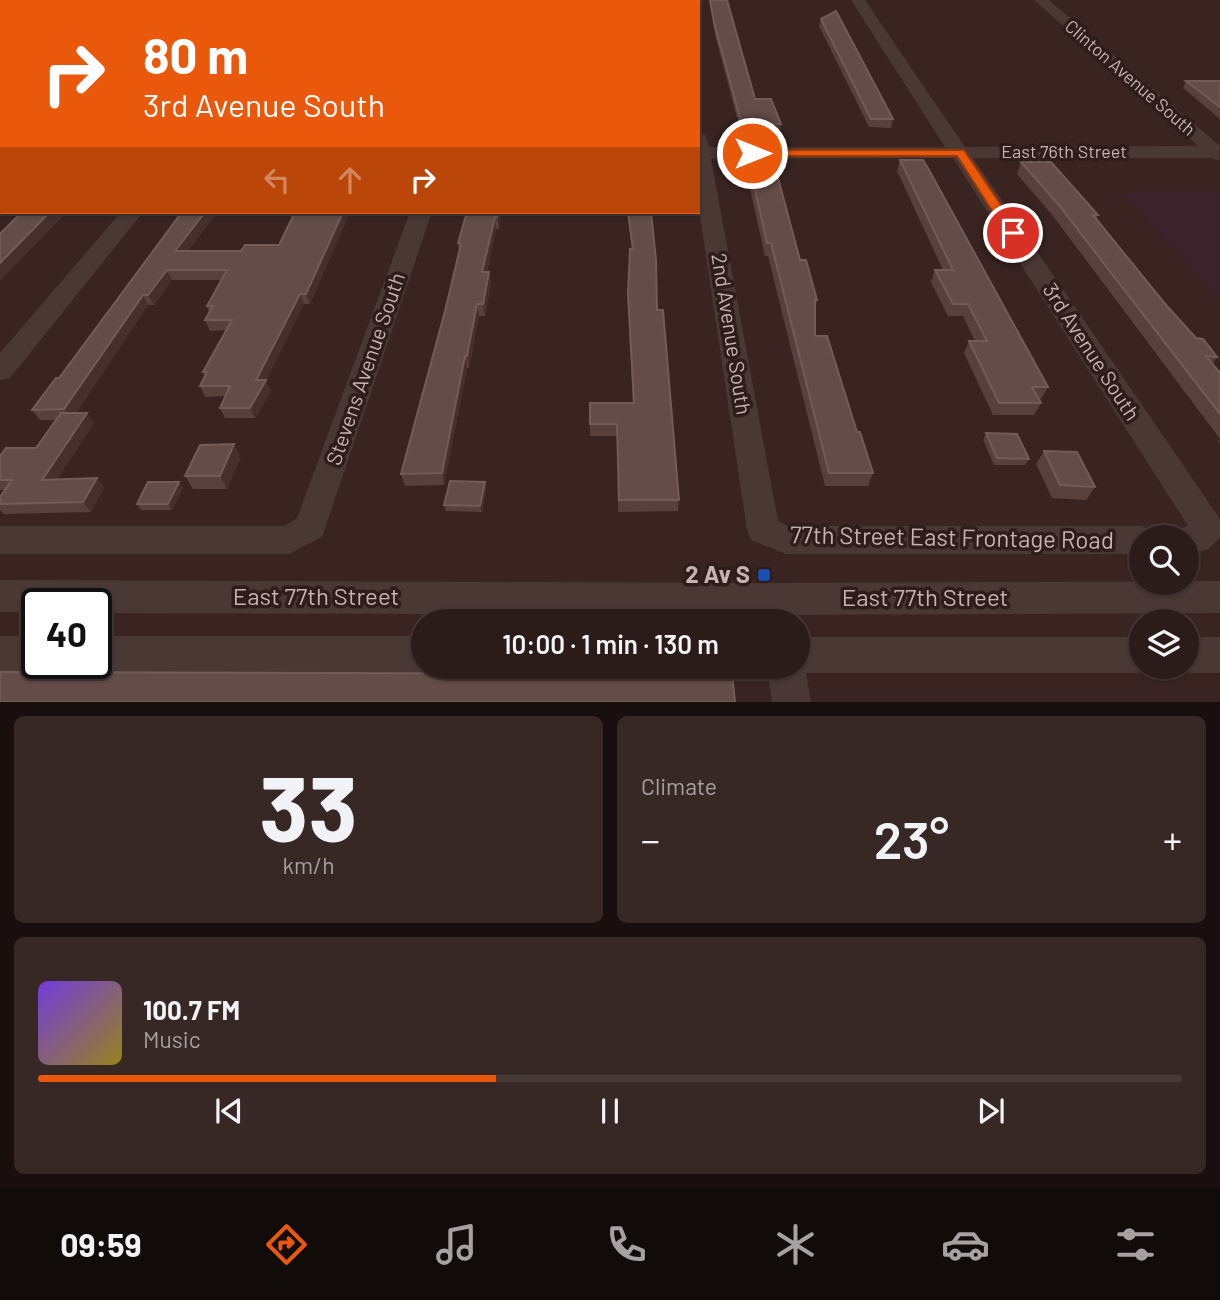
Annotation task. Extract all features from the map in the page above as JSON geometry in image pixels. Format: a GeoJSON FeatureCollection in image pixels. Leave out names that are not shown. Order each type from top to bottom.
{"type":"FeatureCollection","features":[{"type":"Feature","properties":{"kind":"street","name":"3rd Avenue South"},"geometry":{"type":"LineString","coordinates":[[858,0],[960,153],[1191,525]]}},
{"type":"Feature","properties":{"kind":"street","name":"Clinton Avenue South"},"geometry":{"type":"LineString","coordinates":[[1041,0],[1218,153]]}},
{"type":"Feature","properties":{"kind":"street","name":"East 76th Street"},"geometry":{"type":"LineString","coordinates":[[700,148],[960,153],[1218,153]]}},
{"type":"Feature","properties":{"kind":"street","name":"2nd Avenue South"},"geometry":{"type":"LineString","coordinates":[[700,154],[763,530]]}},
{"type":"Feature","properties":{"kind":"street"},"geometry":{"type":"LineString","coordinates":[[0,370],[130,214]]}},
{"type":"Feature","properties":{"kind":"street","name":"Stevens Avenue South"},"geometry":{"type":"LineString","coordinates":[[0,540],[289,540],[310,527],[420,214]]}},
{"type":"Feature","properties":{"kind":"street","name":"77th Street East Frontage Road"},"geometry":{"type":"LineString","coordinates":[[763,530],[786,540],[1129,540]]}},
{"type":"Feature","properties":{"kind":"street","name":"East 77th Street"},"geometry":{"type":"LineString","coordinates":[[0,596],[244,597],[736,609]]}},
{"type":"Feature","properties":{"kind":"street"},"geometry":{"type":"LineString","coordinates":[[112,614],[161,614],[244,597]]}},
{"type":"Feature","properties":{"kind":"street","name":"East 77th Street"},"geometry":{"type":"LineString","coordinates":[[810,609],[1220,597]]}},
{"type":"Feature","properties":{"kind":"street"},"geometry":{"type":"LineString","coordinates":[[0,613],[21,614]]}},
{"type":"Feature","properties":{"kind":"street"},"geometry":{"type":"LineString","coordinates":[[0,654],[21,654]]}},
{"type":"Feature","properties":{"kind":"street"},"geometry":{"type":"LineString","coordinates":[[112,654],[411,654]]}},
{"type":"Feature","properties":{"kind":"street"},"geometry":{"type":"LineString","coordinates":[[810,654],[1129,654]]}},
{"type":"Feature","properties":{"kind":"street"},"geometry":{"type":"LineString","coordinates":[[1199,654],[1220,654]]}},
{"type":"Feature","properties":{"kind":"street"},"geometry":{"type":"LineString","coordinates":[[788,679],[792,702]]}},
{"type":"Feature","properties":{"kind":"shaded area"},"geometry":{"type":"Polygon","coordinates":[[[1123,193],[1220,193],[1220,298],[1123,193]]]}},
{"type":"Feature","properties":{"kind":"building"},"geometry":{"type":"Polygon","coordinates":[[[710,0],[727,0],[755,99],[771,99],[781,124],[742,125],[710,0]]]}},
{"type":"Feature","properties":{"kind":"building"},"geometry":{"type":"Polygon","coordinates":[[[836,11],[893,119],[871,119],[821,19],[836,11]]]}},
{"type":"Feature","properties":{"kind":"building"},"geometry":{"type":"Polygon","coordinates":[[[1186,81],[1220,81],[1220,107],[1186,81]]]}},
{"type":"Feature","properties":{"kind":"building"},"geometry":{"type":"Polygon","coordinates":[[[748,159],[773,159],[800,260],[806,260],[817,300],[815,336],[827,336],[857,432],[860,432],[873,473],[829,473],[771,243],[767,243],[748,159]]]}},
{"type":"Feature","properties":{"kind":"building"},"geometry":{"type":"Polygon","coordinates":[[[900,160],[923,160],[929,170],[1048,387],[1032,387],[1041,403],[999,403],[969,341],[987,341],[968,304],[953,304],[935,270],[953,270],[900,160]]]}},
{"type":"Feature","properties":{"kind":"building"},"geometry":{"type":"Polygon","coordinates":[[[1021,162],[1051,162],[1098,215],[1093,215],[1166,305],[1196,338],[1203,339],[1217,357],[1206,356],[1220,373],[1220,414],[1058,204],[1021,162]]]}},
{"type":"Feature","properties":{"kind":"building"},"geometry":{"type":"Polygon","coordinates":[[[20,214],[48,214],[0,263],[0,234],[20,214]]]}},
{"type":"Feature","properties":{"kind":"building"},"geometry":{"type":"Polygon","coordinates":[[[181,214],[203,214],[175,251],[241,251],[245,245],[279,245],[294,214],[342,214],[306,294],[300,294],[256,380],[266,380],[250,408],[220,408],[230,386],[200,386],[207,372],[203,372],[232,320],[205,320],[213,306],[207,306],[227,270],[167,270],[148,295],[143,295],[64,409],[32,410],[56,378],[59,378],[181,214]]]}},
{"type":"Feature","properties":{"kind":"building"},"geometry":{"type":"Polygon","coordinates":[[[466,214],[498,214],[482,272],[489,272],[483,304],[477,304],[442,473],[401,474],[445,311],[461,244],[458,243],[466,214]]]}},
{"type":"Feature","properties":{"kind":"building"},"geometry":{"type":"Polygon","coordinates":[[[628,214],[651,214],[657,310],[663,310],[679,500],[619,500],[617,424],[590,424],[590,403],[634,403],[628,294],[630,249],[633,249],[628,214]]]}},
{"type":"Feature","properties":{"kind":"building"},"geometry":{"type":"Polygon","coordinates":[[[61,413],[87,413],[42,480],[97,478],[83,502],[0,504],[0,497],[12,480],[0,480],[0,456],[6,448],[36,448],[61,413]]]}},
{"type":"Feature","properties":{"kind":"building"},"geometry":{"type":"Polygon","coordinates":[[[986,433],[1017,434],[1029,459],[997,458],[986,433]]]}},
{"type":"Feature","properties":{"kind":"building"},"geometry":{"type":"Polygon","coordinates":[[[234,444],[220,476],[185,476],[200,445],[234,444]]]}},
{"type":"Feature","properties":{"kind":"building"},"geometry":{"type":"Polygon","coordinates":[[[1044,451],[1077,452],[1095,487],[1060,485],[1044,451]]]}},
{"type":"Feature","properties":{"kind":"building"},"geometry":{"type":"Polygon","coordinates":[[[450,481],[485,482],[480,506],[444,505],[450,481]]]}},
{"type":"Feature","properties":{"kind":"building"},"geometry":{"type":"Polygon","coordinates":[[[148,482],[179,482],[168,504],[137,504],[148,482]]]}},
{"type":"Feature","properties":{"kind":"building"},"geometry":{"type":"Polygon","coordinates":[[[0,672],[21,672],[21,679],[112,679],[112,672],[411,673],[411,679],[733,679],[735,702],[0,702],[0,672]]]}},
{"type":"Feature","properties":{"kind":"place","name":"2 Av S"},"geometry":{"type":"Point","coordinates":[764,575]}},
{"type":"Feature","properties":{"kind":"route"},"geometry":{"type":"LineString","coordinates":[[752,153],[960,153],[1013,233]]}}]}
